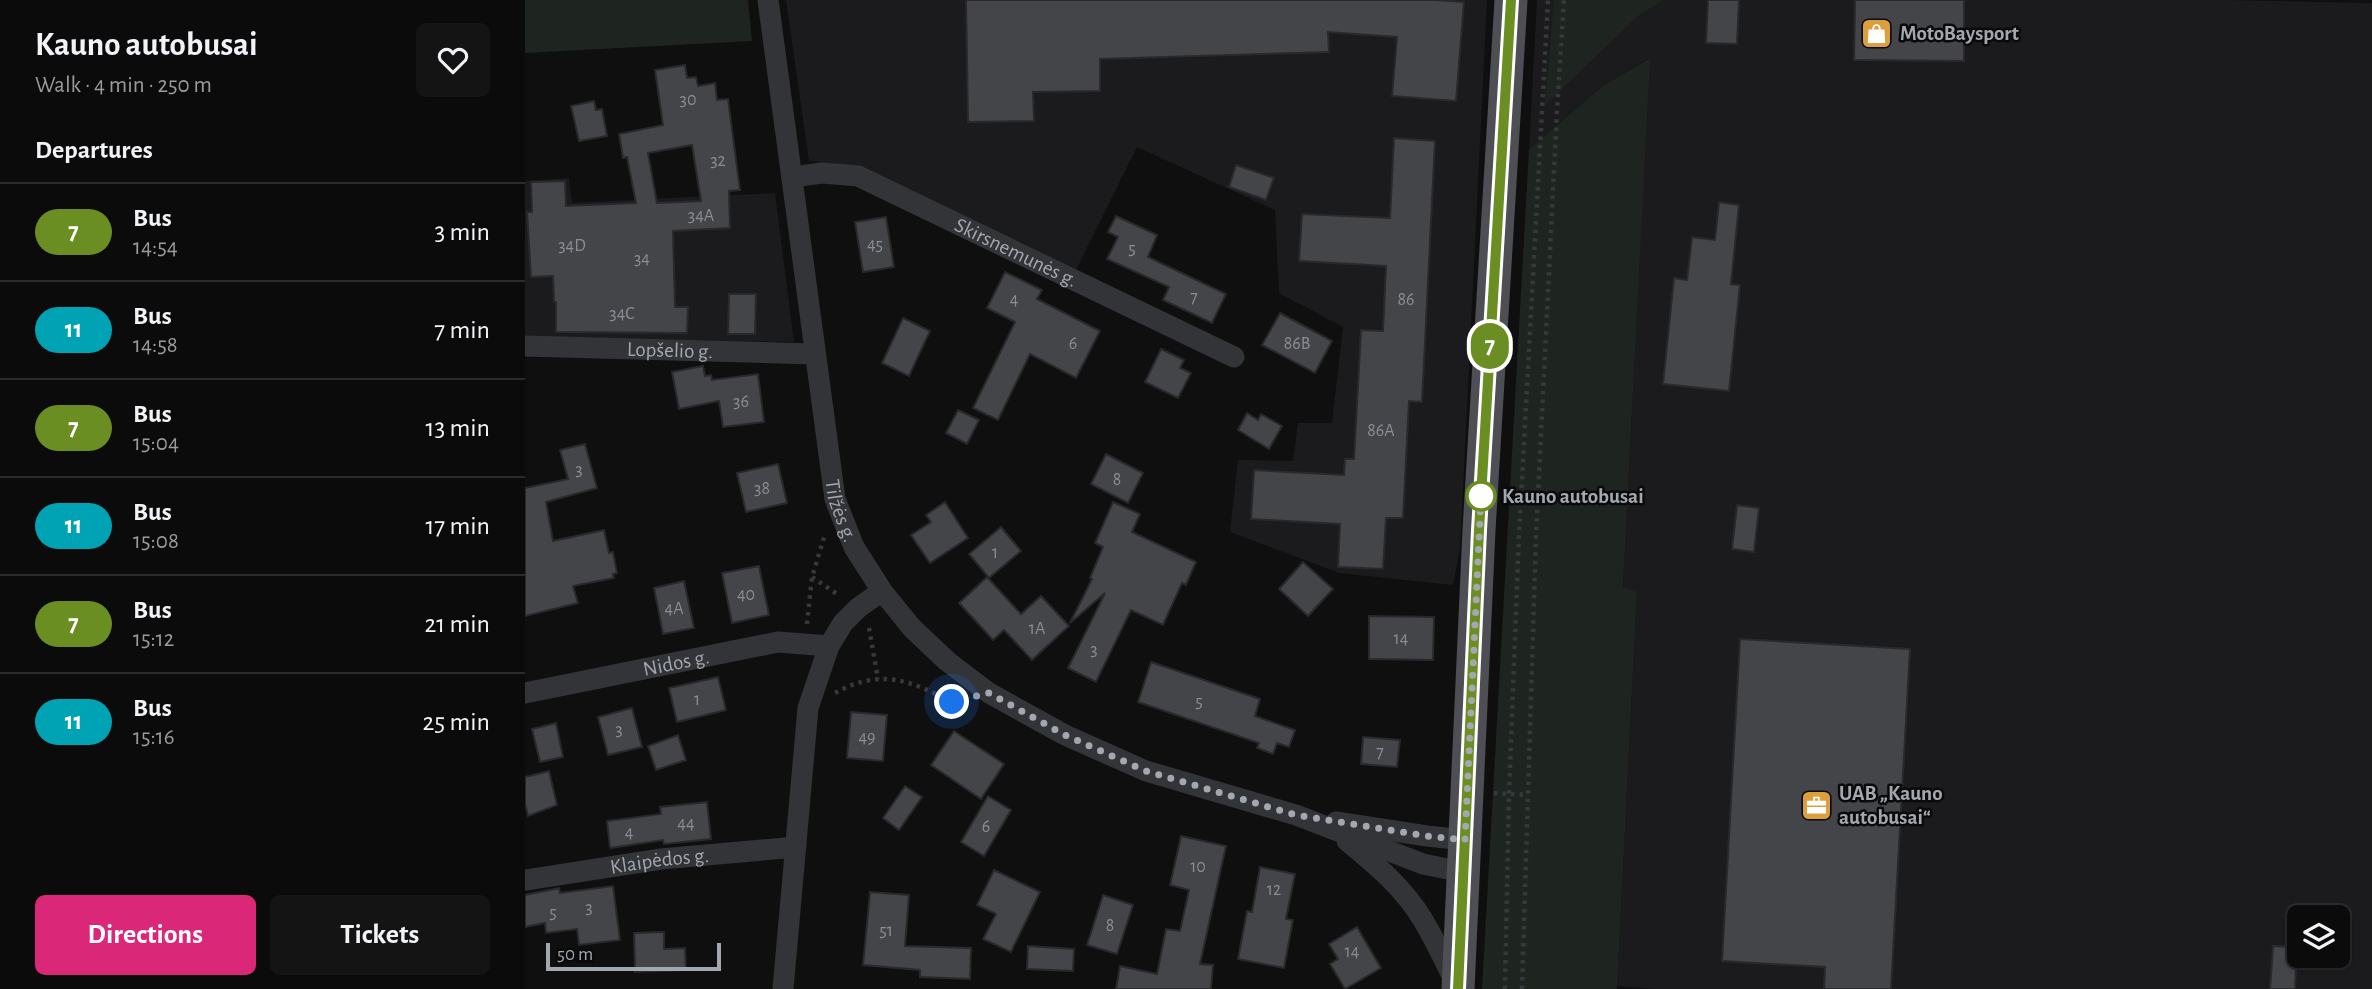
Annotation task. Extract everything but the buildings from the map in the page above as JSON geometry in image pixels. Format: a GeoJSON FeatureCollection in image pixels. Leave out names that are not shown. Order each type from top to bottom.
{"type":"FeatureCollection","features":[{"type":"Feature","properties":{"kind":"main road"},"geometry":{"type":"LineString","coordinates":[[1458,988],[1479,530],[1511,0]]}},
{"type":"Feature","properties":{"kind":"street","name":"Tilžės g."},"geometry":{"type":"LineString","coordinates":[[768,0],[835,499],[854,547],[882,590],[912,628],[947,661],[989,693],[1065,735],[1146,771],[1296,815]]}},
{"type":"Feature","properties":{"kind":"street","name":"Skirsnemunės g."},"geometry":{"type":"LineString","coordinates":[[792,177],[822,173],[858,176],[1234,357]]}},
{"type":"Feature","properties":{"kind":"street","name":"Lopšelio g."},"geometry":{"type":"LineString","coordinates":[[525,346],[815,354]]}},
{"type":"Feature","properties":{"kind":"street"},"geometry":{"type":"LineString","coordinates":[[783,989],[809,708],[829,646],[843,623],[857,608],[882,590]]}},
{"type":"Feature","properties":{"kind":"street","name":"Nidos g."},"geometry":{"type":"LineString","coordinates":[[525,693],[778,642],[829,646]]}},
{"type":"Feature","properties":{"kind":"street"},"geometry":{"type":"LineString","coordinates":[[1296,815],[1465,840]]}},
{"type":"Feature","properties":{"kind":"street"},"geometry":{"type":"LineString","coordinates":[[1296,815],[1423,864],[1464,872]]}},
{"type":"Feature","properties":{"kind":"street"},"geometry":{"type":"LineString","coordinates":[[1338,832],[1384,873],[1410,901],[1423,920],[1458,988]]}},
{"type":"Feature","properties":{"kind":"street","name":"Klaipėdos g."},"geometry":{"type":"LineString","coordinates":[[525,880],[661,859],[796,846]]}},
{"type":"Feature","properties":{"kind":"path"},"geometry":{"type":"LineString","coordinates":[[1505,989],[1519,534],[1548,0]]}},
{"type":"Feature","properties":{"kind":"path"},"geometry":{"type":"LineString","coordinates":[[1522,989],[1536,536],[1565,0]]}},
{"type":"Feature","properties":{"kind":"path"},"geometry":{"type":"LineString","coordinates":[[804,644],[812,576],[835,499]]}},
{"type":"Feature","properties":{"kind":"path"},"geometry":{"type":"LineString","coordinates":[[809,708],[852,684],[878,679],[915,683],[952,702],[989,693]]}},
{"type":"Feature","properties":{"kind":"shaded area"},"geometry":{"type":"Polygon","coordinates":[[[525,0],[748,0],[752,41],[525,53],[525,0]]]}},
{"type":"Feature","properties":{"kind":"shaded area"},"geometry":{"type":"Polygon","coordinates":[[[786,0],[1487,0],[1460,549],[1453,585],[1339,573],[1230,532],[1238,460],[1293,461],[1298,423],[1332,423],[1343,327],[1279,293],[1275,210],[1137,147],[1075,272],[862,167],[809,161],[786,0]]]}},
{"type":"Feature","properties":{"kind":"shaded area"},"geometry":{"type":"Polygon","coordinates":[[[1537,0],[2224,0],[2372,3],[2372,989],[1656,989],[1617,986],[1637,593],[1623,588],[1649,58],[1604,85],[1529,149],[1537,0]]]}},
{"type":"Feature","properties":{"kind":"shaded area"},"geometry":{"type":"Polygon","coordinates":[[[1554,0],[1663,0],[1639,15],[1545,105],[1554,0]]]}},
{"type":"Feature","properties":{"kind":"shaded area"},"geometry":{"type":"Polygon","coordinates":[[[1650,58],[1623,587],[1637,592],[1617,989],[1482,989],[1529,149],[1604,85],[1650,58]]]}},
{"type":"Feature","properties":{"kind":"shaded area"},"geometry":{"type":"Polygon","coordinates":[[[569,178],[572,203],[775,193],[794,342],[525,337],[525,181],[569,178]]]}},
{"type":"Feature","properties":{"kind":"bus line","name":"7"},"geometry":{"type":"LineString","coordinates":[[1458,989],[1479,530],[1511,0]]}},
{"type":"Feature","properties":{"kind":"place","name":"MotoBaysport"},"geometry":{"type":"Point","coordinates":[1877,33]}},
{"type":"Feature","properties":{"kind":"place","name":"Kauno autobusai"},"geometry":{"type":"Point","coordinates":[1481,496]}},
{"type":"Feature","properties":{"kind":"place","name":"UAB „Kauno autobusai“"},"geometry":{"type":"Point","coordinates":[1816,805]}},
{"type":"Feature","properties":{"kind":"route"},"geometry":{"type":"LineString","coordinates":[[952,702],[989,693],[1065,735],[1146,771],[1296,815],[1465,840],[1481,496]]}}]}
